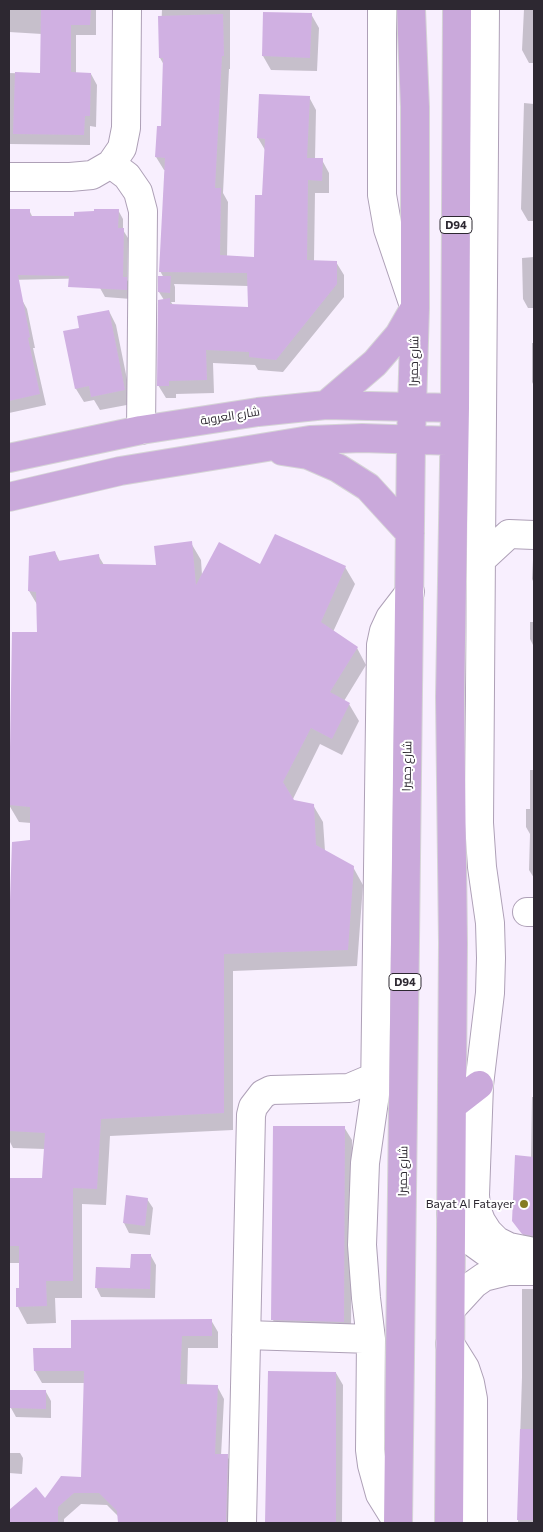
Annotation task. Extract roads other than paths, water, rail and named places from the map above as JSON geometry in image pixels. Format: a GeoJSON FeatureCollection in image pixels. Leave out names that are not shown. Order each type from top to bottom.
{"type":"FeatureCollection","features":[{"type":"Feature","properties":{"kind":"main road","name":"شارع جميرا"},"geometry":{"type":"LineString","coordinates":[[398,1523],[411,440],[415,308],[415,107],[412,9]]}},
{"type":"Feature","properties":{"kind":"main road","name":"D94"},"geometry":{"type":"LineString","coordinates":[[449,1523],[453,933],[450,697],[455,408],[457,9]]}},
{"type":"Feature","properties":{"kind":"main road"},"geometry":{"type":"LineString","coordinates":[[326,405],[375,363],[399,335],[415,308]]}},
{"type":"Feature","properties":{"kind":"main road","name":"شارع العروبة"},"geometry":{"type":"LineString","coordinates":[[9,458],[141,430],[258,412],[326,405],[455,408]]}},
{"type":"Feature","properties":{"kind":"main road"},"geometry":{"type":"LineString","coordinates":[[14,500],[120,471],[258,448],[362,438],[454,441]]}},
{"type":"Feature","properties":{"kind":"main road"},"geometry":{"type":"LineString","coordinates":[[258,448],[308,455],[338,468],[368,487],[410,533]]}},
{"type":"Feature","properties":{"kind":"main road"},"geometry":{"type":"LineString","coordinates":[[452,1106],[479,1085]]}},
{"type":"Feature","properties":{"kind":"street"},"geometry":{"type":"LineString","coordinates":[[9,176],[70,177],[92,175],[111,164],[122,148],[126,128],[127,9]]}},
{"type":"Feature","properties":{"kind":"street"},"geometry":{"type":"LineString","coordinates":[[382,9],[382,195],[388,229],[415,308]]}},
{"type":"Feature","properties":{"kind":"street"},"geometry":{"type":"LineString","coordinates":[[485,9],[479,823],[482,867],[490,923],[491,958],[490,993],[479,1085],[475,1195],[476,1208],[484,1226],[497,1241],[509,1248],[534,1252]]}},
{"type":"Feature","properties":{"kind":"street"},"geometry":{"type":"LineString","coordinates":[[111,164],[127,176],[138,192],[143,211],[141,430]]}},
{"type":"Feature","properties":{"kind":"street"},"geometry":{"type":"LineString","coordinates":[[482,503],[522,534],[482,559]]}},
{"type":"Feature","properties":{"kind":"street"},"geometry":{"type":"LineString","coordinates":[[398,1523],[380,1494],[370,1450],[371,1339],[362,1245],[365,1163],[373,1112],[375,1077],[381,645],[384,631],[390,618],[410,592]]}},
{"type":"Feature","properties":{"kind":"street"},"geometry":{"type":"LineString","coordinates":[[242,1523],[251,1116],[253,1107],[263,1094],[271,1090],[341,1089],[358,1086],[375,1077]]}},
{"type":"Feature","properties":{"kind":"street"},"geometry":{"type":"LineString","coordinates":[[451,1214],[472,1241],[489,1254],[509,1260],[534,1259]]}},
{"type":"Feature","properties":{"kind":"street"},"geometry":{"type":"LineString","coordinates":[[451,1309],[474,1284],[484,1277],[508,1271],[534,1271]]}},
{"type":"Feature","properties":{"kind":"street"},"geometry":{"type":"LineString","coordinates":[[246,1336],[371,1339]]}},
{"type":"Feature","properties":{"kind":"street"},"geometry":{"type":"LineString","coordinates":[[450,1344],[465,1368],[473,1399],[473,1523]]}},
{"type":"Feature","properties":{"kind":"place","name":"Bayat Al Fatayer"},"geometry":{"type":"Point","coordinates":[524,1204]}}]}
